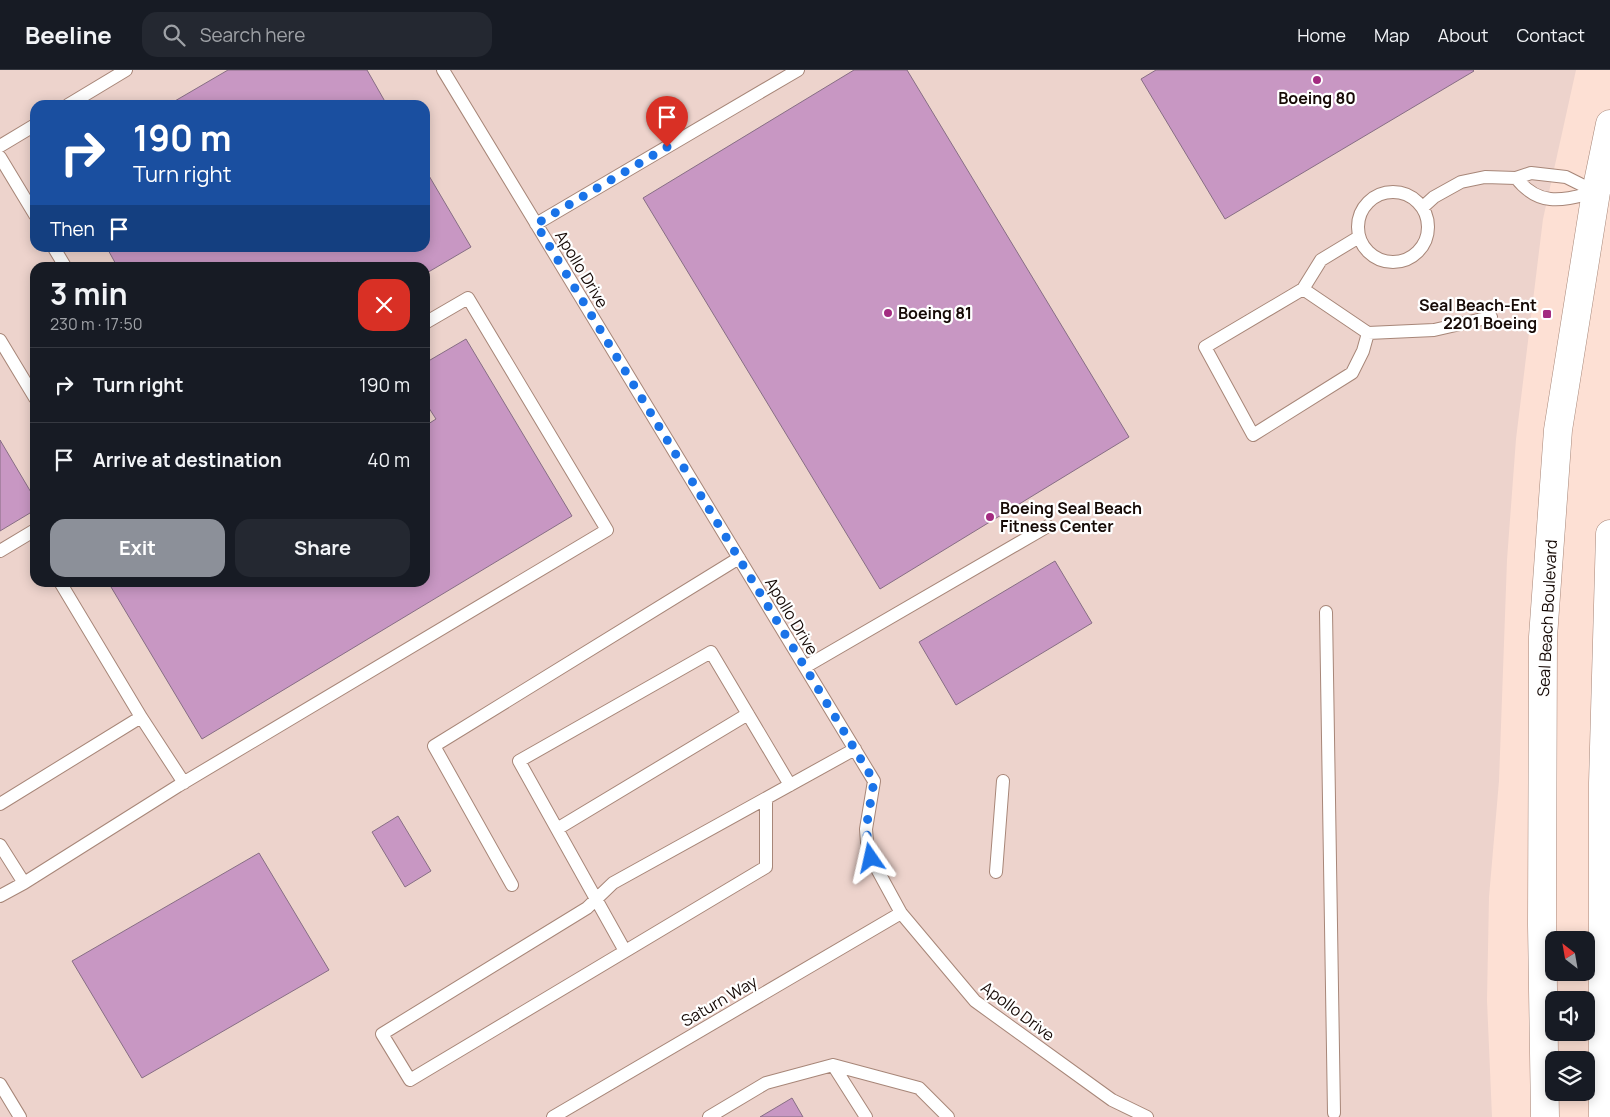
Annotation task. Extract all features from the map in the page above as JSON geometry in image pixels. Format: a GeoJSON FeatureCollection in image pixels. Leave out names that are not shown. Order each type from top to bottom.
{"type":"FeatureCollection","features":[{"type":"Feature","properties":{"kind":"main road","name":"Seal Beach Boulevard"},"geometry":{"type":"LineString","coordinates":[[1545,1117],[1542,925],[1544,637],[1558,430],[1603,193],[1610,124]]}},
{"type":"Feature","properties":{"kind":"main road"},"geometry":{"type":"LineString","coordinates":[[1603,1117],[1603,783],[1610,534]]}},
{"type":"Feature","properties":{"kind":"lane"},"geometry":{"type":"LineString","coordinates":[[76,100],[126,70]]}},
{"type":"Feature","properties":{"kind":"lane","name":"Apollo Drive"},"geometry":{"type":"LineString","coordinates":[[443,70],[874,781],[866,829],[871,858],[901,913],[974,1001],[1112,1100],[1147,1117]]}},
{"type":"Feature","properties":{"kind":"lane"},"geometry":{"type":"LineString","coordinates":[[536,224],[798,70]]}},
{"type":"Feature","properties":{"kind":"lane"},"geometry":{"type":"LineString","coordinates":[[0,146],[30,127]]}},
{"type":"Feature","properties":{"kind":"lane"},"geometry":{"type":"LineString","coordinates":[[0,157],[30,207]]}},
{"type":"Feature","properties":{"kind":"lane"},"geometry":{"type":"LineString","coordinates":[[1423,207],[1434,197],[1461,182],[1485,177],[1516,178],[1532,173],[1566,177],[1603,193]]}},
{"type":"Feature","properties":{"kind":"lane"},"geometry":{"type":"LineString","coordinates":[[1516,178],[1527,192],[1560,201],[1603,193]]}},
{"type":"Feature","properties":{"kind":"lane"},"geometry":{"type":"LineString","coordinates":[[1392,191],[1404,193],[1415,199],[1423,207],[1428,219],[1428,231],[1424,242],[1417,252],[1408,259],[1397,262],[1375,258],[1366,250],[1359,237],[1358,219],[1362,208],[1370,200],[1380,193],[1392,191]]}},
{"type":"Feature","properties":{"kind":"lane"},"geometry":{"type":"LineString","coordinates":[[1359,237],[1321,260],[1303,289],[1205,348],[1253,435],[1352,373],[1363,351],[1368,333]]}},
{"type":"Feature","properties":{"kind":"lane"},"geometry":{"type":"LineString","coordinates":[[1303,289],[1368,333],[1434,330],[1491,318]]}},
{"type":"Feature","properties":{"kind":"lane"},"geometry":{"type":"LineString","coordinates":[[0,896],[184,783],[607,530],[468,298],[430,320]]}},
{"type":"Feature","properties":{"kind":"lane"},"geometry":{"type":"LineString","coordinates":[[0,340],[30,390]]}},
{"type":"Feature","properties":{"kind":"lane"},"geometry":{"type":"LineString","coordinates":[[805,667],[1048,526]]}},
{"type":"Feature","properties":{"kind":"lane"},"geometry":{"type":"LineString","coordinates":[[0,551],[30,536]]}},
{"type":"Feature","properties":{"kind":"lane"},"geometry":{"type":"LineString","coordinates":[[512,885],[434,746],[739,558]]}},
{"type":"Feature","properties":{"kind":"lane"},"geometry":{"type":"LineString","coordinates":[[63,587],[141,717],[184,783]]}},
{"type":"Feature","properties":{"kind":"lane"},"geometry":{"type":"LineString","coordinates":[[1326,612],[1334,1113]]}},
{"type":"Feature","properties":{"kind":"lane"},"geometry":{"type":"LineString","coordinates":[[625,951],[519,761],[711,652],[790,785]]}},
{"type":"Feature","properties":{"kind":"lane"},"geometry":{"type":"LineString","coordinates":[[557,829],[748,714]]}},
{"type":"Feature","properties":{"kind":"lane"},"geometry":{"type":"LineString","coordinates":[[0,804],[141,717]]}},
{"type":"Feature","properties":{"kind":"lane"},"geometry":{"type":"LineString","coordinates":[[766,799],[766,867],[410,1080],[382,1034],[587,908],[612,883],[855,750]]}},
{"type":"Feature","properties":{"kind":"lane"},"geometry":{"type":"LineString","coordinates":[[996,872],[1003,781]]}},
{"type":"Feature","properties":{"kind":"lane"},"geometry":{"type":"LineString","coordinates":[[0,845],[24,883]]}},
{"type":"Feature","properties":{"kind":"lane","name":"Saturn Way"},"geometry":{"type":"LineString","coordinates":[[553,1117],[901,913]]}},
{"type":"Feature","properties":{"kind":"lane"},"geometry":{"type":"LineString","coordinates":[[833,1065],[866,1117]]}},
{"type":"Feature","properties":{"kind":"lane"},"geometry":{"type":"LineString","coordinates":[[709,1117],[766,1083],[833,1065],[920,1088],[948,1117]]}},
{"type":"Feature","properties":{"kind":"lane"},"geometry":{"type":"LineString","coordinates":[[0,1084],[20,1117]]}},
{"type":"Feature","properties":{"kind":"shaded area"},"geometry":{"type":"Polygon","coordinates":[[[0,70],[1576,70],[1543,219],[1516,439],[1507,560],[1499,781],[1489,897],[1487,1000],[1492,1117],[0,1117],[0,70]]]}},
{"type":"Feature","properties":{"kind":"building"},"geometry":{"type":"Polygon","coordinates":[[[228,70],[367,70],[384,100],[177,100],[228,70]]]}},
{"type":"Feature","properties":{"kind":"building"},"geometry":{"type":"Polygon","coordinates":[[[854,70],[907,70],[1129,437],[880,589],[643,198],[854,70]]]}},
{"type":"Feature","properties":{"kind":"building"},"geometry":{"type":"Polygon","coordinates":[[[1156,70],[1474,71],[1225,219],[1141,79],[1156,70]]]}},
{"type":"Feature","properties":{"kind":"building"},"geometry":{"type":"Polygon","coordinates":[[[430,177],[471,247],[430,271],[430,262],[115,262],[109,252],[430,252],[430,177]]]}},
{"type":"Feature","properties":{"kind":"building"},"geometry":{"type":"Polygon","coordinates":[[[466,339],[572,516],[202,739],[111,587],[430,587],[430,423],[436,419],[430,410],[430,360],[466,339]]]}},
{"type":"Feature","properties":{"kind":"building"},"geometry":{"type":"Polygon","coordinates":[[[0,440],[30,491],[30,513],[0,531],[0,440]]]}},
{"type":"Feature","properties":{"kind":"building"},"geometry":{"type":"Polygon","coordinates":[[[1055,561],[1092,623],[956,705],[919,642],[1055,561]]]}},
{"type":"Feature","properties":{"kind":"building"},"geometry":{"type":"Polygon","coordinates":[[[398,816],[431,871],[405,887],[372,832],[398,816]]]}},
{"type":"Feature","properties":{"kind":"building"},"geometry":{"type":"Polygon","coordinates":[[[259,853],[329,970],[142,1078],[72,961],[259,853]]]}},
{"type":"Feature","properties":{"kind":"building"},"geometry":{"type":"Polygon","coordinates":[[[792,1098],[803,1117],[760,1117],[792,1098]]]}},
{"type":"Feature","properties":{"kind":"place","name":"Boeing 80"},"geometry":{"type":"Point","coordinates":[1317,80]}},
{"type":"Feature","properties":{"kind":"place","name":"Boeing 81"},"geometry":{"type":"Point","coordinates":[888,313]}},
{"type":"Feature","properties":{"kind":"place","name":"Seal Beach-Ent 2201 Boeing"},"geometry":{"type":"Point","coordinates":[1547,314]}},
{"type":"Feature","properties":{"kind":"place","name":"Boeing Seal Beach Fitness Center"},"geometry":{"type":"Point","coordinates":[990,517]}},
{"type":"Feature","properties":{"kind":"route"},"geometry":{"type":"LineString","coordinates":[[667,147],[536,224],[874,781],[866,829],[871,858]]}}]}
